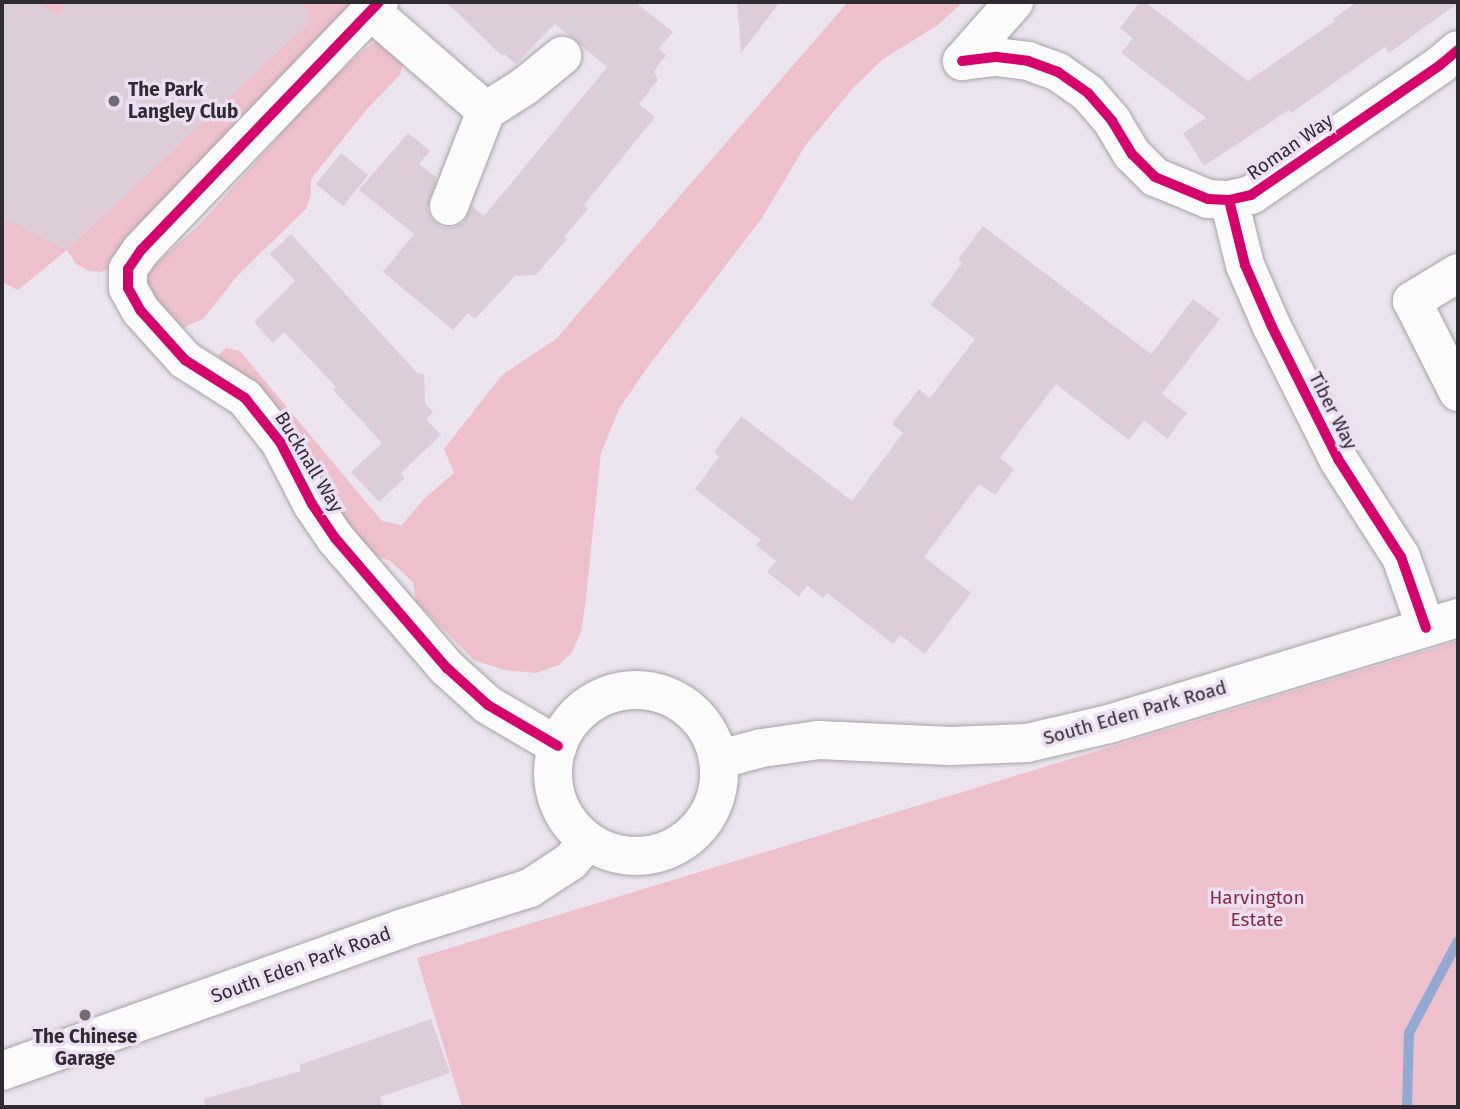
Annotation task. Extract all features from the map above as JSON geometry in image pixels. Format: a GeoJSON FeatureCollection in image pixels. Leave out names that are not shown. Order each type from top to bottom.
{"type":"FeatureCollection","features":[{"type":"Feature","properties":{"kind":"street"},"geometry":{"type":"LineString","coordinates":[[1014,2],[962,61],[997,57],[1058,72],[1088,93],[1112,121],[1132,154],[1155,177],[1208,199],[1229,200]]}},
{"type":"Feature","properties":{"kind":"street"},"geometry":{"type":"LineString","coordinates":[[375,7],[486,111]]}},
{"type":"Feature","properties":{"kind":"street","name":"Bucknall Way"},"geometry":{"type":"LineString","coordinates":[[375,7],[141,250],[128,269],[128,288],[141,311],[185,360],[245,398],[280,442],[312,504],[335,538],[447,668],[488,705],[558,746]]}},
{"type":"Feature","properties":{"kind":"street"},"geometry":{"type":"LineString","coordinates":[[449,206],[486,111],[525,86],[562,56]]}},
{"type":"Feature","properties":{"kind":"street","name":"Roman Way"},"geometry":{"type":"LineString","coordinates":[[1229,200],[1251,195],[1452,68]]}},
{"type":"Feature","properties":{"kind":"street","name":"Tiber Way"},"geometry":{"type":"LineString","coordinates":[[1229,200],[1245,265],[1277,338],[1338,459],[1442,623]]}},
{"type":"Feature","properties":{"kind":"street"},"geometry":{"type":"LineString","coordinates":[[1458,273],[1412,301],[1458,392]]}},
{"type":"Feature","properties":{"kind":"street","name":"South Eden Park Road"},"geometry":{"type":"LineString","coordinates":[[720,759],[762,748],[819,740],[950,746],[1027,743],[1109,723],[1442,623]]}},
{"type":"Feature","properties":{"kind":"street"},"geometry":{"type":"LineString","coordinates":[[637,688],[661,691],[680,701],[698,717],[712,737],[720,759],[719,784],[713,804],[700,826],[680,844],[659,855],[637,858],[613,854],[588,841],[570,825],[553,790],[552,767],[558,746],[569,726],[585,708],[611,692],[637,688]]}},
{"type":"Feature","properties":{"kind":"street","name":"South Eden Park Road"},"geometry":{"type":"LineString","coordinates":[[2,1071],[400,929],[530,888],[571,861],[588,841]]}},
{"type":"Feature","properties":{"kind":"green space","name":"The Park Langley Club"},"geometry":{"type":"Polygon","coordinates":[[[2,2],[358,2],[162,206],[141,221],[109,269],[101,272],[89,271],[76,264],[67,250],[18,290],[2,282],[2,2]]]}},
{"type":"Feature","properties":{"kind":"green space"},"geometry":{"type":"Polygon","coordinates":[[[848,2],[963,2],[938,25],[883,59],[854,87],[805,146],[762,218],[647,368],[619,409],[601,453],[585,607],[581,632],[572,652],[559,665],[536,673],[504,670],[474,660],[416,602],[413,582],[390,561],[373,554],[336,510],[218,355],[226,348],[240,351],[382,521],[402,525],[425,498],[454,473],[444,449],[502,375],[556,339],[848,2]]]}},
{"type":"Feature","properties":{"kind":"green space"},"geometry":{"type":"Polygon","coordinates":[[[377,41],[403,65],[400,75],[367,109],[311,179],[311,194],[306,209],[239,274],[203,319],[184,327],[175,322],[149,289],[145,279],[148,271],[198,226],[321,89],[377,41]]]}},
{"type":"Feature","properties":{"kind":"green space","name":"Harvington Estate"},"geometry":{"type":"Polygon","coordinates":[[[1458,641],[1458,1107],[462,1107],[417,958],[1458,641]]]}},
{"type":"Feature","properties":{"kind":"building","name":"The Park Langley Club"},"geometry":{"type":"Polygon","coordinates":[[[2,2],[34,2],[60,15],[66,2],[304,2],[311,21],[67,250],[2,218],[2,2]]]}},
{"type":"Feature","properties":{"kind":"building"},"geometry":{"type":"Polygon","coordinates":[[[446,2],[635,2],[673,32],[659,49],[666,55],[654,71],[658,80],[639,104],[655,117],[584,205],[588,209],[564,237],[567,239],[536,275],[515,276],[475,319],[468,313],[453,330],[383,272],[414,234],[359,190],[408,133],[430,151],[419,164],[437,178],[427,209],[432,220],[442,227],[453,227],[463,223],[472,206],[484,216],[607,67],[555,24],[516,64],[504,54],[502,56],[446,2]]]}},
{"type":"Feature","properties":{"kind":"building"},"geometry":{"type":"Polygon","coordinates":[[[737,2],[780,2],[741,53],[737,2]]]}},
{"type":"Feature","properties":{"kind":"building"},"geometry":{"type":"Polygon","coordinates":[[[1140,2],[1145,2],[1248,81],[1335,21],[1333,19],[1357,2],[1458,3],[1389,53],[1385,47],[1291,113],[1289,110],[1204,166],[1183,133],[1206,118],[1121,53],[1133,38],[1120,28],[1140,2]]]}},
{"type":"Feature","properties":{"kind":"building"},"geometry":{"type":"Polygon","coordinates":[[[341,153],[368,175],[343,206],[316,184],[341,153]]]}},
{"type":"Feature","properties":{"kind":"building"},"geometry":{"type":"Polygon","coordinates":[[[983,226],[1151,354],[1193,299],[1220,319],[1162,394],[1187,413],[1167,439],[1144,420],[1129,440],[1056,384],[1000,458],[1014,469],[995,495],[979,484],[924,557],[971,593],[925,654],[900,635],[893,644],[827,593],[823,598],[807,585],[799,597],[767,572],[776,561],[756,545],[761,540],[695,489],[719,457],[714,452],[741,416],[852,501],[903,433],[892,424],[919,389],[930,398],[975,339],[931,305],[962,263],[958,259],[983,226]]]}},
{"type":"Feature","properties":{"kind":"building"},"geometry":{"type":"Polygon","coordinates":[[[291,234],[417,373],[424,374],[425,403],[433,412],[426,419],[441,435],[401,473],[405,478],[379,502],[351,472],[382,443],[333,390],[336,387],[284,332],[273,343],[254,322],[295,281],[270,254],[291,234]]]}},
{"type":"Feature","properties":{"kind":"building"},"geometry":{"type":"Polygon","coordinates":[[[431,1019],[450,1073],[380,1097],[383,1107],[205,1107],[204,1099],[301,1071],[299,1065],[431,1019]]]}},
{"type":"Feature","properties":{"kind":"waterway"},"geometry":{"type":"LineString","coordinates":[[1407,1107],[1409,1033],[1458,941]]}},
{"type":"Feature","properties":{"kind":"cycle path"},"geometry":{"type":"LineString","coordinates":[[379,2],[141,250],[128,269],[128,288],[141,311],[185,360],[245,398],[280,442],[312,504],[335,538],[447,668],[488,705],[558,746]]}},
{"type":"Feature","properties":{"kind":"cycle path"},"geometry":{"type":"LineString","coordinates":[[962,61],[997,57],[1028,61],[1058,72],[1088,93],[1112,121],[1132,154],[1155,177],[1208,199],[1229,200],[1251,195],[1458,50]]}},
{"type":"Feature","properties":{"kind":"cycle path"},"geometry":{"type":"LineString","coordinates":[[1229,200],[1245,265],[1272,327],[1338,459],[1401,557],[1426,628]]}},
{"type":"Feature","properties":{"kind":"place","name":"The Park Langley Club"},"geometry":{"type":"Point","coordinates":[114,101]}},
{"type":"Feature","properties":{"kind":"place","name":"The Chinese Garage"},"geometry":{"type":"Point","coordinates":[85,1015]}}]}
